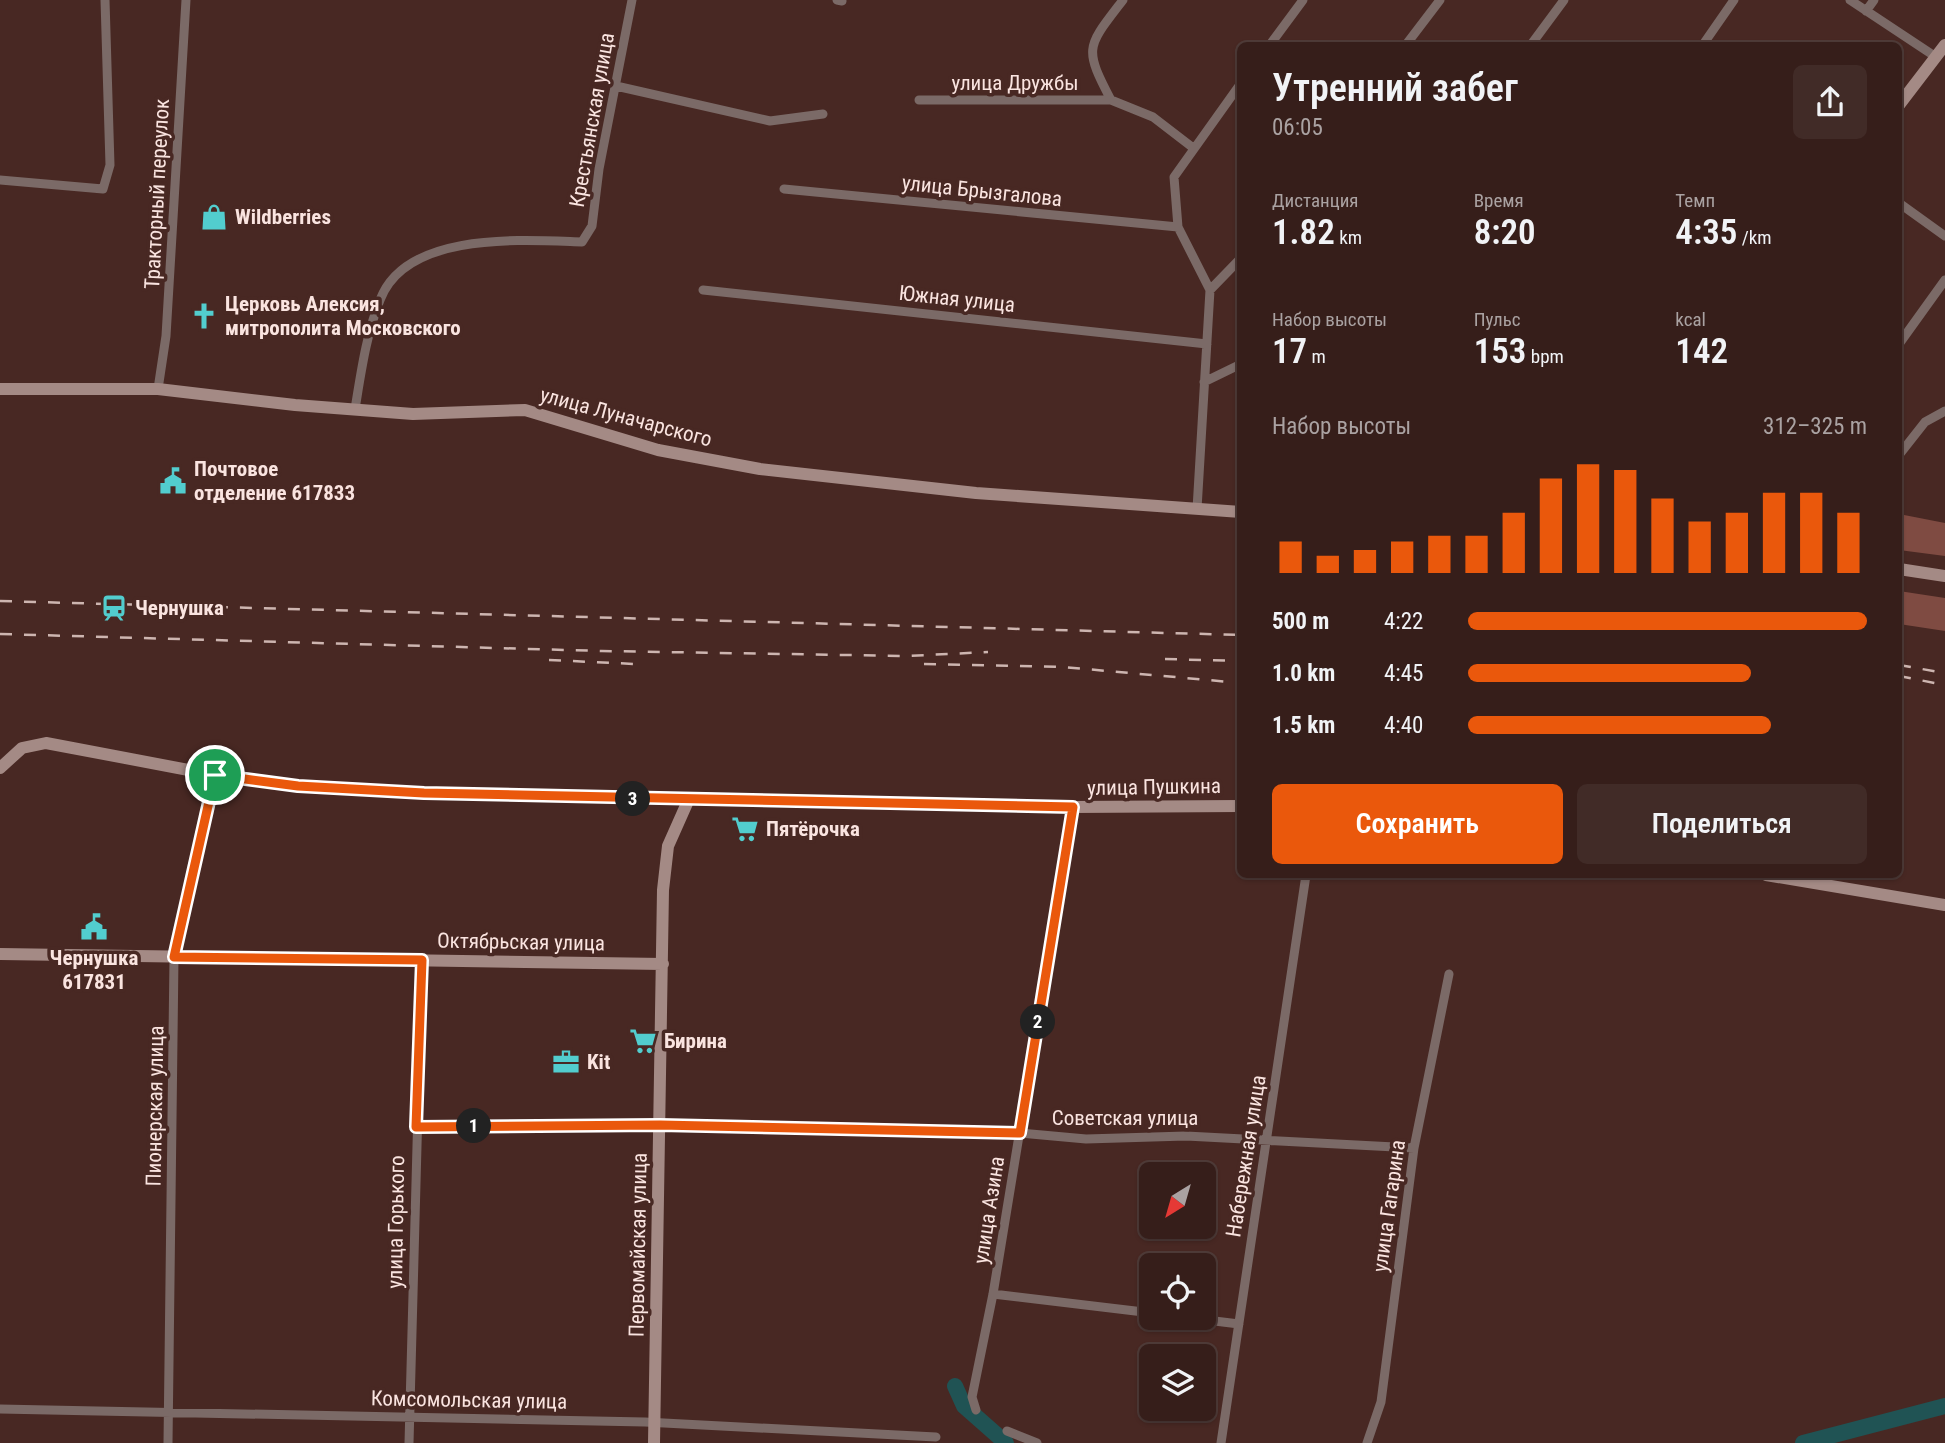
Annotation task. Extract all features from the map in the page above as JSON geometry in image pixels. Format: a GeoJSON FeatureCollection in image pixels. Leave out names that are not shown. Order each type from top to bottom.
{"type":"FeatureCollection","features":[{"type":"Feature","properties":{"kind":"street"},"geometry":{"type":"LineString","coordinates":[[0,180],[103,189],[110,165],[105,0]]}},
{"type":"Feature","properties":{"kind":"street","name":"Тракторный переулок"},"geometry":{"type":"LineString","coordinates":[[158,389],[166,336],[186,0]]}},
{"type":"Feature","properties":{"kind":"street","name":"Крестьянская улица"},"geometry":{"type":"LineString","coordinates":[[355,410],[365,353],[380,298],[395,275],[439,248],[510,239],[582,242],[592,226],[598,169],[632,0]]}},
{"type":"Feature","properties":{"kind":"street","name":"улица Дружбы"},"geometry":{"type":"LineString","coordinates":[[1111,100],[1092,63],[1093,39],[1123,0]]}},
{"type":"Feature","properties":{"kind":"street"},"geometry":{"type":"LineString","coordinates":[[1272,42],[1303,0]]}},
{"type":"Feature","properties":{"kind":"street"},"geometry":{"type":"LineString","coordinates":[[1408,42],[1440,0]]}},
{"type":"Feature","properties":{"kind":"street"},"geometry":{"type":"LineString","coordinates":[[1533,42],[1564,0]]}},
{"type":"Feature","properties":{"kind":"street"},"geometry":{"type":"LineString","coordinates":[[1705,42],[1734,0]]}},
{"type":"Feature","properties":{"kind":"street"},"geometry":{"type":"LineString","coordinates":[[1850,0],[1936,57]]}},
{"type":"Feature","properties":{"kind":"street"},"geometry":{"type":"LineString","coordinates":[[1866,11],[1874,0]]}},
{"type":"Feature","properties":{"kind":"street"},"geometry":{"type":"LineString","coordinates":[[1902,101],[1945,45]]}},
{"type":"Feature","properties":{"kind":"street"},"geometry":{"type":"LineString","coordinates":[[616,86],[770,121],[823,114]]}},
{"type":"Feature","properties":{"kind":"street"},"geometry":{"type":"LineString","coordinates":[[1197,509],[1210,290],[1178,227],[1174,177],[1192,147],[1237,88]]}},
{"type":"Feature","properties":{"kind":"street","name":"улица Дружбы"},"geometry":{"type":"LineString","coordinates":[[919,100],[1111,100],[1153,117],[1192,147]]}},
{"type":"Feature","properties":{"kind":"street","name":"улица Брызгалова"},"geometry":{"type":"LineString","coordinates":[[784,188],[1178,227]]}},
{"type":"Feature","properties":{"kind":"street"},"geometry":{"type":"LineString","coordinates":[[1902,205],[1945,236]]}},
{"type":"Feature","properties":{"kind":"street"},"geometry":{"type":"LineString","coordinates":[[1210,290],[1237,262]]}},
{"type":"Feature","properties":{"kind":"street"},"geometry":{"type":"LineString","coordinates":[[1902,340],[1945,280]]}},
{"type":"Feature","properties":{"kind":"street","name":"Южная улица"},"geometry":{"type":"LineString","coordinates":[[703,290],[1207,344]]}},
{"type":"Feature","properties":{"kind":"street"},"geometry":{"type":"LineString","coordinates":[[1204,382],[1237,366]]}},
{"type":"Feature","properties":{"kind":"street","name":"улица Луначарского"},"geometry":{"type":"LineString","coordinates":[[0,389],[158,389],[413,414],[525,410],[658,450],[760,469],[976,493],[1237,512]]}},
{"type":"Feature","properties":{"kind":"street"},"geometry":{"type":"LineString","coordinates":[[1902,450],[1925,422],[1945,411]]}},
{"type":"Feature","properties":{"kind":"street"},"geometry":{"type":"LineString","coordinates":[[1902,569],[1945,576]]}},
{"type":"Feature","properties":{"kind":"street","name":"улица Пушкина"},"geometry":{"type":"LineString","coordinates":[[0,768],[22,748],[46,743],[215,775],[298,786],[424,793],[1073,807],[1237,806]]}},
{"type":"Feature","properties":{"kind":"street","name":"Пионерская улица"},"geometry":{"type":"LineString","coordinates":[[168,1443],[174,957],[215,775]]}},
{"type":"Feature","properties":{"kind":"street","name":"Первомайская улица"},"geometry":{"type":"LineString","coordinates":[[654,1443],[664,864],[668,846],[688,800]]}},
{"type":"Feature","properties":{"kind":"street","name":"улица Азина"},"geometry":{"type":"LineString","coordinates":[[976,1410],[972,1397],[993,1294],[1073,807]]}},
{"type":"Feature","properties":{"kind":"street","name":"Набережная улица"},"geometry":{"type":"LineString","coordinates":[[1221,1443],[1306,878]]}},
{"type":"Feature","properties":{"kind":"street"},"geometry":{"type":"LineString","coordinates":[[1784,878],[1945,905]]}},
{"type":"Feature","properties":{"kind":"street","name":"Октябрьская улица"},"geometry":{"type":"LineString","coordinates":[[0,954],[663,964]]}},
{"type":"Feature","properties":{"kind":"street","name":"улица Горького"},"geometry":{"type":"LineString","coordinates":[[409,1443],[422,960]]}},
{"type":"Feature","properties":{"kind":"street","name":"улица Гагарина"},"geometry":{"type":"LineString","coordinates":[[1367,1443],[1381,1402],[1414,1148],[1448,974]]}},
{"type":"Feature","properties":{"kind":"street","name":"Советская улица"},"geometry":{"type":"LineString","coordinates":[[416,1127],[660,1125],[1020,1133],[1086,1139],[1186,1136],[1414,1148]]}},
{"type":"Feature","properties":{"kind":"street"},"geometry":{"type":"LineString","coordinates":[[993,1294],[1139,1311]]}},
{"type":"Feature","properties":{"kind":"street"},"geometry":{"type":"LineString","coordinates":[[1216,1321],[1239,1324]]}},
{"type":"Feature","properties":{"kind":"street","name":"Комсомольская улица"},"geometry":{"type":"LineString","coordinates":[[0,1409],[168,1410],[654,1422],[936,1437]]}},
{"type":"Feature","properties":{"kind":"street"},"geometry":{"type":"LineString","coordinates":[[1007,1432],[1037,1443]]}},
{"type":"Feature","properties":{"kind":"shaded area"},"geometry":{"type":"Polygon","coordinates":[[[1902,515],[1945,523],[1945,556],[1902,550],[1902,515]]]}},
{"type":"Feature","properties":{"kind":"shaded area"},"geometry":{"type":"Polygon","coordinates":[[[1902,591],[1945,598],[1945,631],[1902,624],[1902,591]]]}},
{"type":"Feature","properties":{"kind":"waterway"},"geometry":{"type":"LineString","coordinates":[[955,1386],[964,1406],[1006,1443]]}},
{"type":"Feature","properties":{"kind":"waterway"},"geometry":{"type":"LineString","coordinates":[[1803,1443],[1945,1406]]}},
{"type":"Feature","properties":{"kind":"railway"},"geometry":{"type":"LineString","coordinates":[[0,601],[1237,635]]}},
{"type":"Feature","properties":{"kind":"railway"},"geometry":{"type":"LineString","coordinates":[[0,634],[602,651],[907,656],[988,652]]}},
{"type":"Feature","properties":{"kind":"railway"},"geometry":{"type":"LineString","coordinates":[[1165,659],[1237,661]]}},
{"type":"Feature","properties":{"kind":"railway"},"geometry":{"type":"LineString","coordinates":[[549,660],[635,664]]}},
{"type":"Feature","properties":{"kind":"railway"},"geometry":{"type":"LineString","coordinates":[[924,664],[1063,667],[1237,683]]}},
{"type":"Feature","properties":{"kind":"railway"},"geometry":{"type":"LineString","coordinates":[[1902,666],[1945,673]]}},
{"type":"Feature","properties":{"kind":"railway"},"geometry":{"type":"LineString","coordinates":[[1902,677],[1945,685]]}},
{"type":"Feature","properties":{"kind":"place","name":"Wildberries"},"geometry":{"type":"Point","coordinates":[214,217]}},
{"type":"Feature","properties":{"kind":"place","name":"Церковь Алексия, митрополита Московского"},"geometry":{"type":"Point","coordinates":[204,316]}},
{"type":"Feature","properties":{"kind":"place","name":"Почтовое отделение 617833"},"geometry":{"type":"Point","coordinates":[173,481]}},
{"type":"Feature","properties":{"kind":"place","name":"Чернушка"},"geometry":{"type":"Point","coordinates":[114,608]}},
{"type":"Feature","properties":{"kind":"place","name":"Пятёрочка"},"geometry":{"type":"Point","coordinates":[745,829]}},
{"type":"Feature","properties":{"kind":"place","name":"Чернушка 617831"},"geometry":{"type":"Point","coordinates":[94,927]}},
{"type":"Feature","properties":{"kind":"place","name":"Бирина"},"geometry":{"type":"Point","coordinates":[643,1041]}},
{"type":"Feature","properties":{"kind":"place","name":"Kit"},"geometry":{"type":"Point","coordinates":[566,1062]}},
{"type":"Feature","properties":{"kind":"route"},"geometry":{"type":"LineString","coordinates":[[215,775],[298,786],[424,793],[1073,807],[1020,1133],[660,1125],[416,1127],[422,960],[174,957],[215,775]]}}]}
